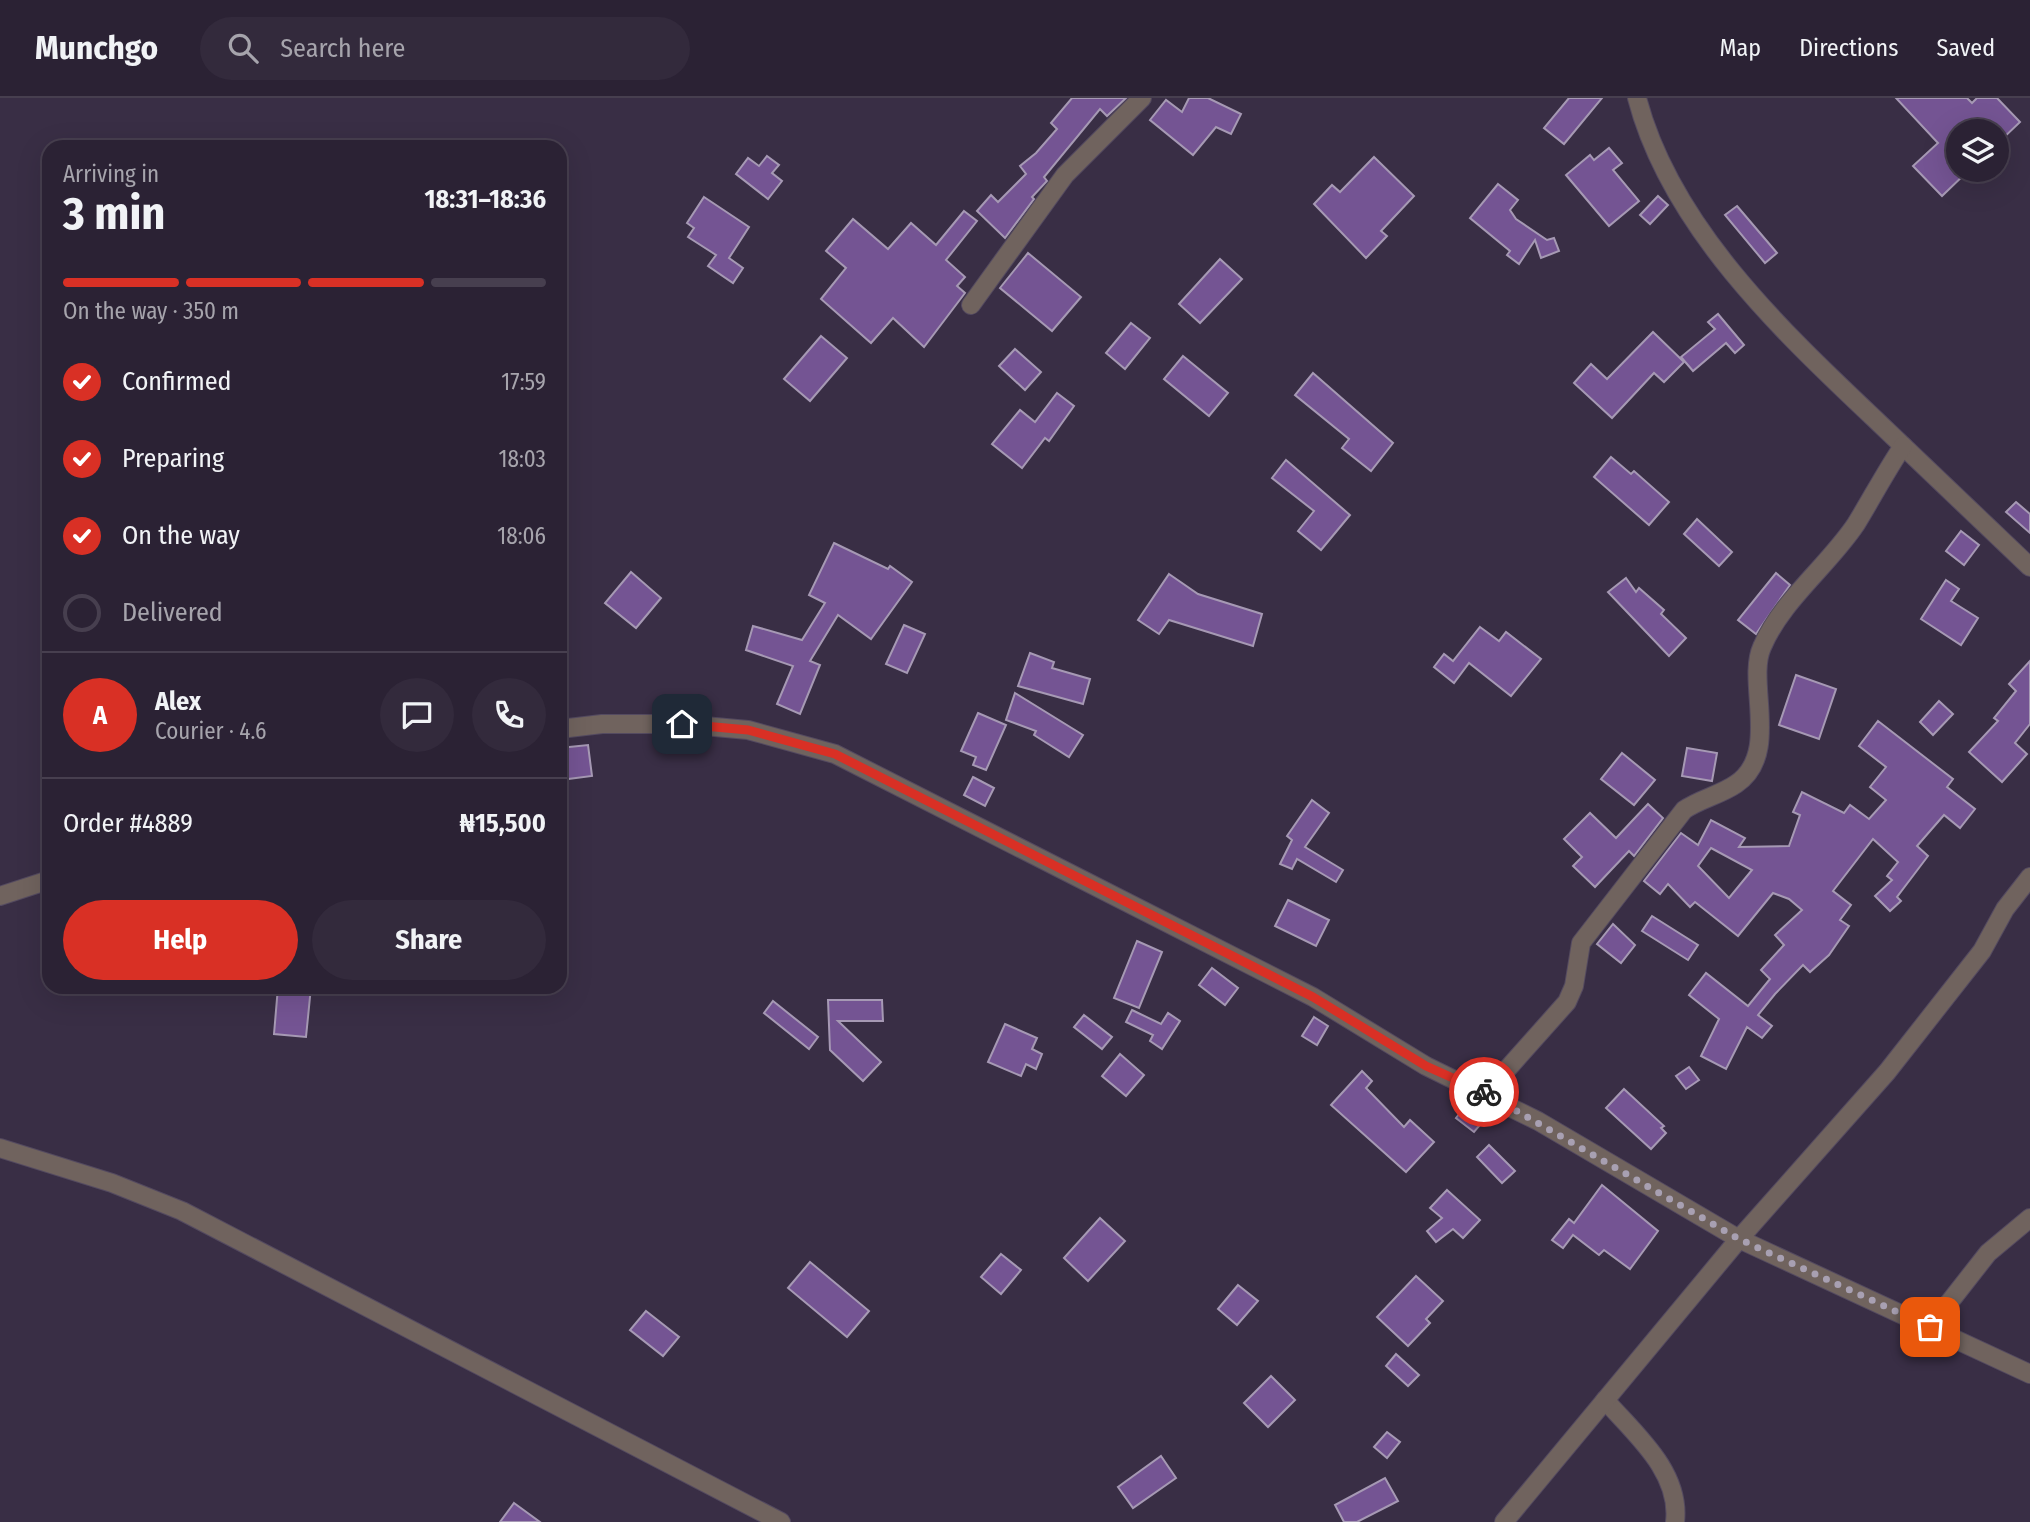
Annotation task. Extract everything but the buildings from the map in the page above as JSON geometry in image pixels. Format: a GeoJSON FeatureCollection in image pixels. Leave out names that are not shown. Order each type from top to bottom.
{"type":"FeatureCollection","features":[{"type":"Feature","properties":{"kind":"street"},"geometry":{"type":"LineString","coordinates":[[971,304],[1065,175],[1142,98]]}},
{"type":"Feature","properties":{"kind":"street"},"geometry":{"type":"LineString","coordinates":[[1637,98],[1647,135],[1679,200],[1723,258],[1799,347],[2030,567]]}},
{"type":"Feature","properties":{"kind":"street"},"geometry":{"type":"LineString","coordinates":[[1486,1093],[1567,1002],[1574,986],[1581,943],[1684,810],[1736,784],[1752,768],[1758,747],[1761,649],[1777,622],[1856,523],[1903,446]]}},
{"type":"Feature","properties":{"kind":"street"},"geometry":{"type":"LineString","coordinates":[[567,728],[602,724],[682,724],[748,730],[835,754],[1313,997],[1426,1066],[1486,1093],[1739,1239],[2030,1374]]}},
{"type":"Feature","properties":{"kind":"street"},"geometry":{"type":"LineString","coordinates":[[1504,1522],[1739,1239],[1887,1072],[1982,951],[2005,909],[2030,877]]}},
{"type":"Feature","properties":{"kind":"street"},"geometry":{"type":"LineString","coordinates":[[0,896],[42,882]]}},
{"type":"Feature","properties":{"kind":"street"},"geometry":{"type":"LineString","coordinates":[[0,1148],[112,1183],[182,1211],[780,1522]]}},
{"type":"Feature","properties":{"kind":"street"},"geometry":{"type":"LineString","coordinates":[[1930,1327],[1988,1253],[2030,1218]]}},
{"type":"Feature","properties":{"kind":"street"},"geometry":{"type":"LineString","coordinates":[[1605,1400],[1662,1465],[1671,1489],[1675,1522]]}},
{"type":"Feature","properties":{"kind":"way so far"},"geometry":{"type":"LineString","coordinates":[[1484,1092],[1739,1239],[1930,1327]]}},
{"type":"Feature","properties":{"kind":"route"},"geometry":{"type":"LineString","coordinates":[[682,724],[748,730],[835,754],[964,817],[1160,921],[1313,997],[1426,1066],[1484,1092]]}}]}
